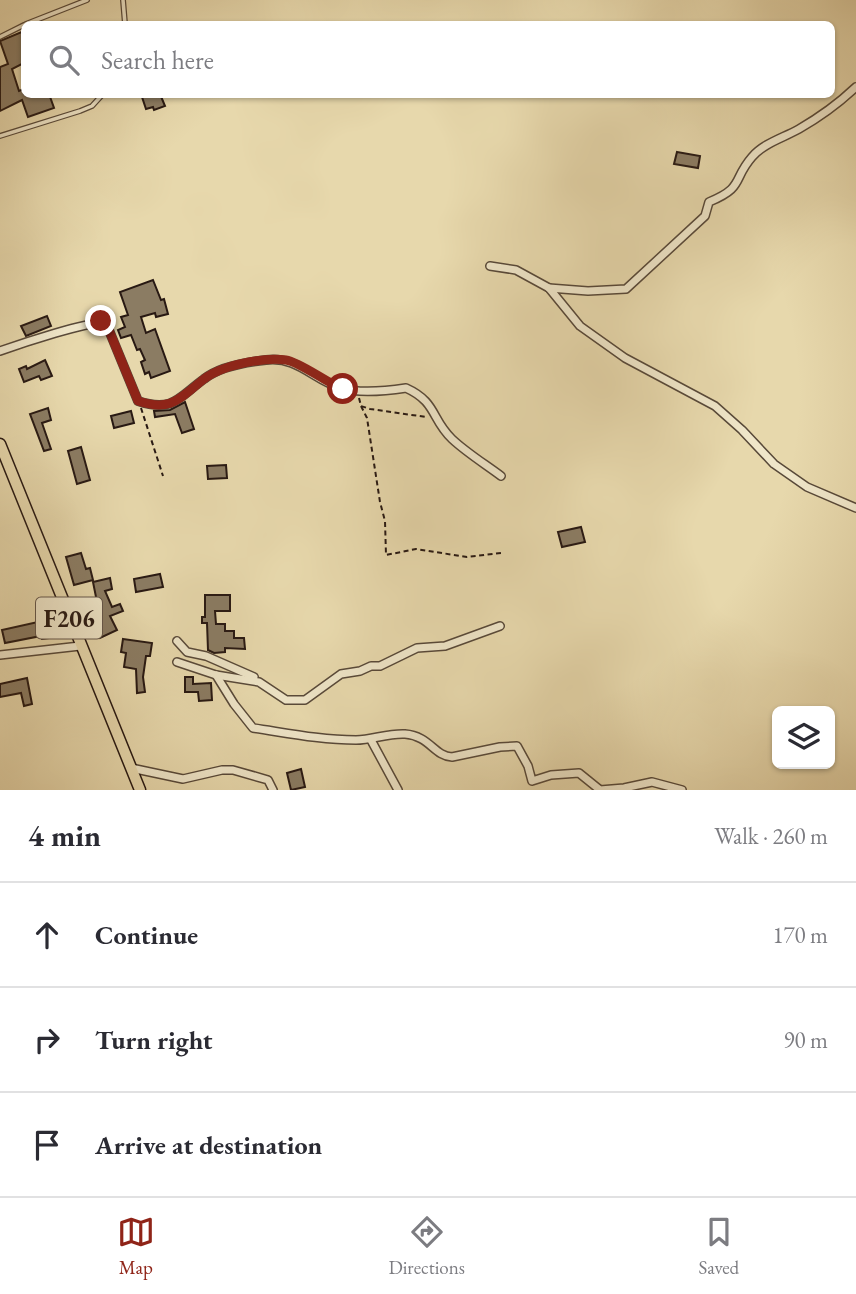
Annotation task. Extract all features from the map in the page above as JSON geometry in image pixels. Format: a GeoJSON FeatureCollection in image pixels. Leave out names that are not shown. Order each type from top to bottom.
{"type":"FeatureCollection","features":[{"type":"Feature","properties":{"kind":"main road","name":"F206"},"geometry":{"type":"LineString","coordinates":[[0,444],[140,790]]}},
{"type":"Feature","properties":{"kind":"street"},"geometry":{"type":"LineString","coordinates":[[549,288],[588,291],[626,289],[705,216],[709,202],[728,195],[738,183],[751,158],[764,146],[833,108],[856,87]]}},
{"type":"Feature","properties":{"kind":"street"},"geometry":{"type":"LineString","coordinates":[[489,266],[516,270],[549,288],[580,326],[625,358],[715,406],[774,464],[807,487],[856,508]]}},
{"type":"Feature","properties":{"kind":"street"},"geometry":{"type":"LineString","coordinates":[[0,351],[86,323],[101,321],[106,323],[138,401],[152,406],[165,406],[178,400],[214,373],[269,359],[290,360],[329,384],[343,389],[386,391],[406,388],[430,403],[437,420],[452,439],[501,475]]}},
{"type":"Feature","properties":{"kind":"street"},"geometry":{"type":"LineString","coordinates":[[177,662],[216,675],[259,682],[286,700],[305,700],[341,674],[380,666],[417,648],[445,646],[500,626]]}},
{"type":"Feature","properties":{"kind":"street"},"geometry":{"type":"LineString","coordinates":[[177,641],[187,652],[206,656],[240,672],[261,678],[267,687]]}},
{"type":"Feature","properties":{"kind":"street"},"geometry":{"type":"LineString","coordinates":[[0,655],[80,646]]}},
{"type":"Feature","properties":{"kind":"street"},"geometry":{"type":"LineString","coordinates":[[216,675],[253,728],[314,738],[371,740],[396,734],[415,736],[426,740],[444,757],[517,746],[528,766],[532,781],[551,775],[579,773],[600,790],[652,782],[682,790]]}},
{"type":"Feature","properties":{"kind":"street"},"geometry":{"type":"LineString","coordinates":[[371,740],[398,790]]}},
{"type":"Feature","properties":{"kind":"street"},"geometry":{"type":"LineString","coordinates":[[131,768],[183,779],[233,770],[268,780],[272,790]]}},
{"type":"Feature","properties":{"kind":"lane"},"geometry":{"type":"LineString","coordinates":[[35,21],[87,0]]}},
{"type":"Feature","properties":{"kind":"lane"},"geometry":{"type":"LineString","coordinates":[[123,0],[125,21]]}},
{"type":"Feature","properties":{"kind":"lane"},"geometry":{"type":"LineString","coordinates":[[0,37],[21,27]]}},
{"type":"Feature","properties":{"kind":"lane"},"geometry":{"type":"LineString","coordinates":[[0,136],[80,111],[92,106],[99,98]]}},
{"type":"Feature","properties":{"kind":"path"},"geometry":{"type":"LineString","coordinates":[[355,389],[367,418],[385,521],[386,555],[416,549],[467,557],[501,553]]}},
{"type":"Feature","properties":{"kind":"path"},"geometry":{"type":"LineString","coordinates":[[138,401],[163,475]]}},
{"type":"Feature","properties":{"kind":"path"},"geometry":{"type":"LineString","coordinates":[[361,406],[437,420]]}},
{"type":"Feature","properties":{"kind":"building"},"geometry":{"type":"Polygon","coordinates":[[[21,32],[21,64],[12,69],[19,91],[21,90],[21,98],[50,98],[54,108],[28,117],[22,100],[0,111],[0,67],[8,64],[0,41],[21,32]]]}},
{"type":"Feature","properties":{"kind":"building"},"geometry":{"type":"Polygon","coordinates":[[[142,98],[162,98],[165,106],[154,110],[153,107],[146,109],[142,98]]]}},
{"type":"Feature","properties":{"kind":"building"},"geometry":{"type":"Polygon","coordinates":[[[677,152],[700,156],[698,168],[674,164],[677,152]]]}},
{"type":"Feature","properties":{"kind":"building"},"geometry":{"type":"Polygon","coordinates":[[[153,280],[161,300],[164,299],[168,314],[156,317],[155,313],[141,317],[146,333],[155,329],[170,371],[151,378],[149,372],[145,374],[141,362],[145,360],[131,335],[121,338],[118,330],[125,327],[121,317],[128,315],[120,292],[153,280]]]}},
{"type":"Feature","properties":{"kind":"building"},"geometry":{"type":"Polygon","coordinates":[[[47,316],[51,326],[26,336],[21,326],[47,316]]]}},
{"type":"Feature","properties":{"kind":"building"},"geometry":{"type":"Polygon","coordinates":[[[45,360],[52,376],[41,380],[39,376],[24,382],[19,369],[26,366],[27,369],[45,360]]]}},
{"type":"Feature","properties":{"kind":"building"},"geometry":{"type":"Polygon","coordinates":[[[185,402],[194,429],[182,433],[175,414],[155,417],[154,411],[170,410],[185,402]]]}},
{"type":"Feature","properties":{"kind":"building"},"geometry":{"type":"Polygon","coordinates":[[[48,408],[51,420],[42,423],[51,449],[44,451],[30,414],[48,408]]]}},
{"type":"Feature","properties":{"kind":"building"},"geometry":{"type":"Polygon","coordinates":[[[131,411],[134,423],[114,428],[111,416],[131,411]]]}},
{"type":"Feature","properties":{"kind":"building"},"geometry":{"type":"Polygon","coordinates":[[[81,447],[90,480],[77,484],[68,451],[81,447]]]}},
{"type":"Feature","properties":{"kind":"building"},"geometry":{"type":"Polygon","coordinates":[[[226,465],[227,478],[208,479],[207,466],[226,465]]]}},
{"type":"Feature","properties":{"kind":"building"},"geometry":{"type":"Polygon","coordinates":[[[581,527],[585,542],[562,547],[558,532],[581,527]]]}},
{"type":"Feature","properties":{"kind":"building"},"geometry":{"type":"Polygon","coordinates":[[[81,553],[86,569],[90,568],[93,580],[74,585],[66,557],[81,553]]]}},
{"type":"Feature","properties":{"kind":"building"},"geometry":{"type":"Polygon","coordinates":[[[160,574],[163,587],[136,592],[134,579],[160,574]]]}},
{"type":"Feature","properties":{"kind":"building"},"geometry":{"type":"Polygon","coordinates":[[[110,578],[112,589],[105,591],[112,607],[120,604],[123,611],[110,616],[117,630],[100,638],[94,627],[99,624],[94,611],[90,612],[88,605],[97,602],[93,582],[110,578]]]}},
{"type":"Feature","properties":{"kind":"building"},"geometry":{"type":"Polygon","coordinates":[[[205,595],[230,595],[230,611],[215,611],[216,624],[225,624],[225,631],[234,631],[234,638],[244,638],[245,649],[225,648],[225,652],[214,653],[208,650],[207,623],[202,623],[202,617],[205,617],[205,595]]]}},
{"type":"Feature","properties":{"kind":"building"},"geometry":{"type":"Polygon","coordinates":[[[45,613],[50,638],[42,639],[41,636],[5,643],[2,630],[38,622],[37,614],[45,613]]]}},
{"type":"Feature","properties":{"kind":"building"},"geometry":{"type":"Polygon","coordinates":[[[123,639],[152,643],[150,656],[146,656],[143,677],[145,692],[137,693],[136,669],[124,667],[126,653],[121,652],[123,639]]]}},
{"type":"Feature","properties":{"kind":"building"},"geometry":{"type":"Polygon","coordinates":[[[185,677],[193,677],[193,684],[211,683],[212,700],[199,701],[198,692],[185,692],[185,677]]]}},
{"type":"Feature","properties":{"kind":"building"},"geometry":{"type":"Polygon","coordinates":[[[27,678],[32,704],[24,706],[21,693],[0,697],[0,684],[27,678]]]}},
{"type":"Feature","properties":{"kind":"building"},"geometry":{"type":"Polygon","coordinates":[[[301,769],[305,787],[291,790],[287,773],[301,769]]]}},
{"type":"Feature","properties":{"kind":"route"},"geometry":{"type":"LineString","coordinates":[[101,321],[106,323],[138,401],[152,406],[165,406],[178,400],[214,373],[269,359],[290,360],[329,384],[343,389]]}}]}
